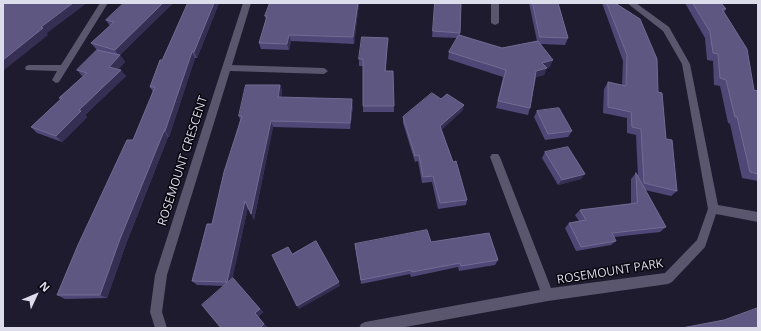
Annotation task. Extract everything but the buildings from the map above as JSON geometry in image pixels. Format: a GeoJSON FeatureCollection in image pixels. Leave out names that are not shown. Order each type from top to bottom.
{"type":"FeatureCollection","features":[{"type":"Feature","properties":{"kind":"street"},"geometry":{"type":"LineString","coordinates":[[56,80],[62,68],[104,3]]}},
{"type":"Feature","properties":{"kind":"street","name":"ROSEMOUNT CRESCENT"},"geometry":{"type":"LineString","coordinates":[[160,328],[156,312],[161,275],[247,3]]}},
{"type":"Feature","properties":{"kind":"street"},"geometry":{"type":"LineString","coordinates":[[494,3],[495,23]]}},
{"type":"Feature","properties":{"kind":"street","name":"ROSEMOUNT PARK"},"geometry":{"type":"LineString","coordinates":[[365,328],[548,295],[668,278],[701,244],[713,209],[686,64],[666,29],[631,3]]}},
{"type":"Feature","properties":{"kind":"street"},"geometry":{"type":"LineString","coordinates":[[29,68],[62,68]]}},
{"type":"Feature","properties":{"kind":"street"},"geometry":{"type":"LineString","coordinates":[[226,68],[324,70]]}},
{"type":"Feature","properties":{"kind":"street"},"geometry":{"type":"LineString","coordinates":[[495,157],[548,295]]}},
{"type":"Feature","properties":{"kind":"street"},"geometry":{"type":"LineString","coordinates":[[713,209],[758,217]]}}]}
